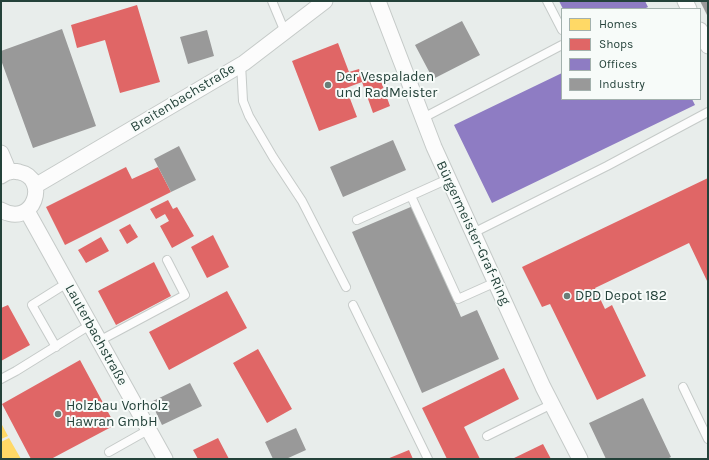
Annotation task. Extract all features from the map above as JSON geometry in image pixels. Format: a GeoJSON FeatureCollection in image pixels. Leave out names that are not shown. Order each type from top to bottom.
{"type":"FeatureCollection","features":[{"type":"Feature","properties":{"kind":"street","name":"Breitenbachstraße"},"geometry":{"type":"LineString","coordinates":[[35,186],[241,64],[325,1]]}},
{"type":"Feature","properties":{"kind":"street","name":"Bürgermeister-Graf-Ring"},"geometry":{"type":"LineString","coordinates":[[378,1],[434,147],[448,179],[552,404],[580,459]]}},
{"type":"Feature","properties":{"kind":"street"},"geometry":{"type":"LineString","coordinates":[[701,32],[708,46]]}},
{"type":"Feature","properties":{"kind":"street"},"geometry":{"type":"LineString","coordinates":[[1,153],[5,174],[22,172],[35,186],[35,200],[27,211],[14,215],[1,210]]}},
{"type":"Feature","properties":{"kind":"street","name":"Lauterbachstraße"},"geometry":{"type":"LineString","coordinates":[[27,211],[165,459]]}},
{"type":"Feature","properties":{"kind":"lane"},"geometry":{"type":"LineString","coordinates":[[272,1],[285,32]]}},
{"type":"Feature","properties":{"kind":"lane"},"geometry":{"type":"LineString","coordinates":[[547,1],[561,28]]}},
{"type":"Feature","properties":{"kind":"lane"},"geometry":{"type":"LineString","coordinates":[[423,118],[561,45]]}},
{"type":"Feature","properties":{"kind":"lane"},"geometry":{"type":"LineString","coordinates":[[241,64],[243,101],[249,116],[272,157],[302,201],[346,287]]}},
{"type":"Feature","properties":{"kind":"lane"},"geometry":{"type":"LineString","coordinates":[[473,233],[606,166],[708,112]]}},
{"type":"Feature","properties":{"kind":"lane"},"geometry":{"type":"LineString","coordinates":[[358,220],[448,179]]}},
{"type":"Feature","properties":{"kind":"lane"},"geometry":{"type":"LineString","coordinates":[[411,196],[458,299],[496,282]]}},
{"type":"Feature","properties":{"kind":"lane"},"geometry":{"type":"LineString","coordinates":[[99,341],[185,295],[167,260]]}},
{"type":"Feature","properties":{"kind":"lane"},"geometry":{"type":"LineString","coordinates":[[56,346],[32,305],[67,283]]}},
{"type":"Feature","properties":{"kind":"lane"},"geometry":{"type":"LineString","coordinates":[[353,305],[428,459]]}},
{"type":"Feature","properties":{"kind":"lane"},"geometry":{"type":"LineString","coordinates":[[1,379],[90,325]]}},
{"type":"Feature","properties":{"kind":"lane"},"geometry":{"type":"LineString","coordinates":[[682,387],[708,439]]}},
{"type":"Feature","properties":{"kind":"lane"},"geometry":{"type":"LineString","coordinates":[[487,436],[552,404]]}},
{"type":"Feature","properties":{"kind":"lane"},"geometry":{"type":"LineString","coordinates":[[109,452],[148,430]]}},
{"type":"Feature","properties":{"kind":"building: Homes"},"geometry":{"type":"Polygon","coordinates":[[[1,423],[8,436],[1,439],[1,423]]]}},
{"type":"Feature","properties":{"kind":"building: Homes"},"geometry":{"type":"Polygon","coordinates":[[[9,438],[21,459],[1,459],[1,442],[9,438]]]}},
{"type":"Feature","properties":{"kind":"building: Shops"},"geometry":{"type":"Polygon","coordinates":[[[137,5],[160,82],[120,93],[105,40],[77,48],[71,25],[137,5]]]}},
{"type":"Feature","properties":{"kind":"building: Shops","name":"Der Vespaladen und RadMeister"},"geometry":{"type":"Polygon","coordinates":[[[338,43],[349,72],[359,69],[363,79],[378,73],[390,106],[373,113],[362,82],[346,88],[357,117],[319,131],[292,61],[338,43]]]}},
{"type":"Feature","properties":{"kind":"building: Shops"},"geometry":{"type":"Polygon","coordinates":[[[126,167],[132,179],[158,167],[171,192],[65,245],[46,207],[126,167]]]}},
{"type":"Feature","properties":{"kind":"building: Shops","name":"DPD Depot 182"},"geometry":{"type":"Polygon","coordinates":[[[708,178],[708,283],[689,243],[595,288],[605,309],[612,305],[646,376],[597,400],[550,304],[542,307],[522,267],[708,178]]]}},
{"type":"Feature","properties":{"kind":"building: Shops"},"geometry":{"type":"Polygon","coordinates":[[[168,200],[173,209],[177,207],[194,236],[172,248],[160,226],[169,221],[165,214],[156,219],[150,209],[168,200]]]}},
{"type":"Feature","properties":{"kind":"building: Shops"},"geometry":{"type":"Polygon","coordinates":[[[130,224],[138,237],[127,244],[119,230],[130,224]]]}},
{"type":"Feature","properties":{"kind":"building: Shops"},"geometry":{"type":"Polygon","coordinates":[[[213,235],[229,267],[207,278],[191,247],[213,235]]]}},
{"type":"Feature","properties":{"kind":"building: Shops"},"geometry":{"type":"Polygon","coordinates":[[[101,237],[109,251],[86,263],[78,250],[101,237]]]}},
{"type":"Feature","properties":{"kind":"building: Shops"},"geometry":{"type":"Polygon","coordinates":[[[154,262],[171,296],[116,325],[98,291],[154,262]]]}},
{"type":"Feature","properties":{"kind":"building: Shops"},"geometry":{"type":"Polygon","coordinates":[[[227,291],[247,328],[169,370],[149,332],[227,291]]]}},
{"type":"Feature","properties":{"kind":"building: Shops"},"geometry":{"type":"Polygon","coordinates":[[[8,305],[30,345],[1,361],[1,308],[8,305]]]}},
{"type":"Feature","properties":{"kind":"building: Shops"},"geometry":{"type":"Polygon","coordinates":[[[258,349],[292,409],[267,423],[233,363],[258,349]]]}},
{"type":"Feature","properties":{"kind":"building: Shops","name":"Holzbau Vorholz Hawran GmbH"},"geometry":{"type":"Polygon","coordinates":[[[80,360],[115,425],[51,459],[31,459],[2,404],[80,360]]]}},
{"type":"Feature","properties":{"kind":"building: Shops"},"geometry":{"type":"Polygon","coordinates":[[[504,368],[519,399],[464,427],[480,459],[447,459],[422,408],[504,368]]]}},
{"type":"Feature","properties":{"kind":"building: Shops"},"geometry":{"type":"Polygon","coordinates":[[[218,438],[229,459],[198,459],[193,450],[218,438]]]}},
{"type":"Feature","properties":{"kind":"building: Shops"},"geometry":{"type":"Polygon","coordinates":[[[543,444],[551,459],[512,459],[543,444]]]}},
{"type":"Feature","properties":{"kind":"building: Shops"},"geometry":{"type":"Polygon","coordinates":[[[409,450],[413,459],[387,459],[409,450]]]}},
{"type":"Feature","properties":{"kind":"building: Offices"},"geometry":{"type":"Polygon","coordinates":[[[559,1],[645,1],[648,7],[646,8],[562,8],[559,1]]]}},
{"type":"Feature","properties":{"kind":"building: Offices"},"geometry":{"type":"Polygon","coordinates":[[[561,73],[561,100],[692,100],[695,105],[492,203],[454,125],[561,73]]]}},
{"type":"Feature","properties":{"kind":"building: Industry"},"geometry":{"type":"Polygon","coordinates":[[[700,1],[708,1],[708,17],[700,1]]]}},
{"type":"Feature","properties":{"kind":"building: Industry"},"geometry":{"type":"Polygon","coordinates":[[[462,21],[480,55],[433,79],[415,45],[462,21]]]}},
{"type":"Feature","properties":{"kind":"building: Industry"},"geometry":{"type":"Polygon","coordinates":[[[62,29],[96,126],[33,148],[1,60],[1,51],[62,29]]]}},
{"type":"Feature","properties":{"kind":"building: Industry"},"geometry":{"type":"Polygon","coordinates":[[[207,30],[214,56],[188,64],[180,37],[207,30]]]}},
{"type":"Feature","properties":{"kind":"building: Industry"},"geometry":{"type":"Polygon","coordinates":[[[393,140],[406,170],[343,197],[330,167],[393,140]]]}},
{"type":"Feature","properties":{"kind":"building: Industry"},"geometry":{"type":"Polygon","coordinates":[[[179,146],[196,180],[171,192],[154,159],[179,146]]]}},
{"type":"Feature","properties":{"kind":"building: Industry"},"geometry":{"type":"Polygon","coordinates":[[[413,206],[461,317],[477,310],[499,359],[422,393],[352,232],[413,206]]]}},
{"type":"Feature","properties":{"kind":"building: Industry"},"geometry":{"type":"Polygon","coordinates":[[[190,383],[202,406],[162,425],[151,402],[190,383]]]}},
{"type":"Feature","properties":{"kind":"building: Industry"},"geometry":{"type":"Polygon","coordinates":[[[643,398],[671,457],[667,459],[606,459],[589,423],[643,398]]]}},
{"type":"Feature","properties":{"kind":"building: Industry"},"geometry":{"type":"Polygon","coordinates":[[[296,428],[306,450],[286,459],[273,459],[265,442],[296,428]]]}},
{"type":"Feature","properties":{"kind":"place","name":"Der Vespaladen und RadMeister"},"geometry":{"type":"Point","coordinates":[328,85]}},
{"type":"Feature","properties":{"kind":"place","name":"DPD Depot 182"},"geometry":{"type":"Point","coordinates":[567,296]}},
{"type":"Feature","properties":{"kind":"place","name":"Holzbau Vorholz Hawran GmbH"},"geometry":{"type":"Point","coordinates":[58,414]}}]}
